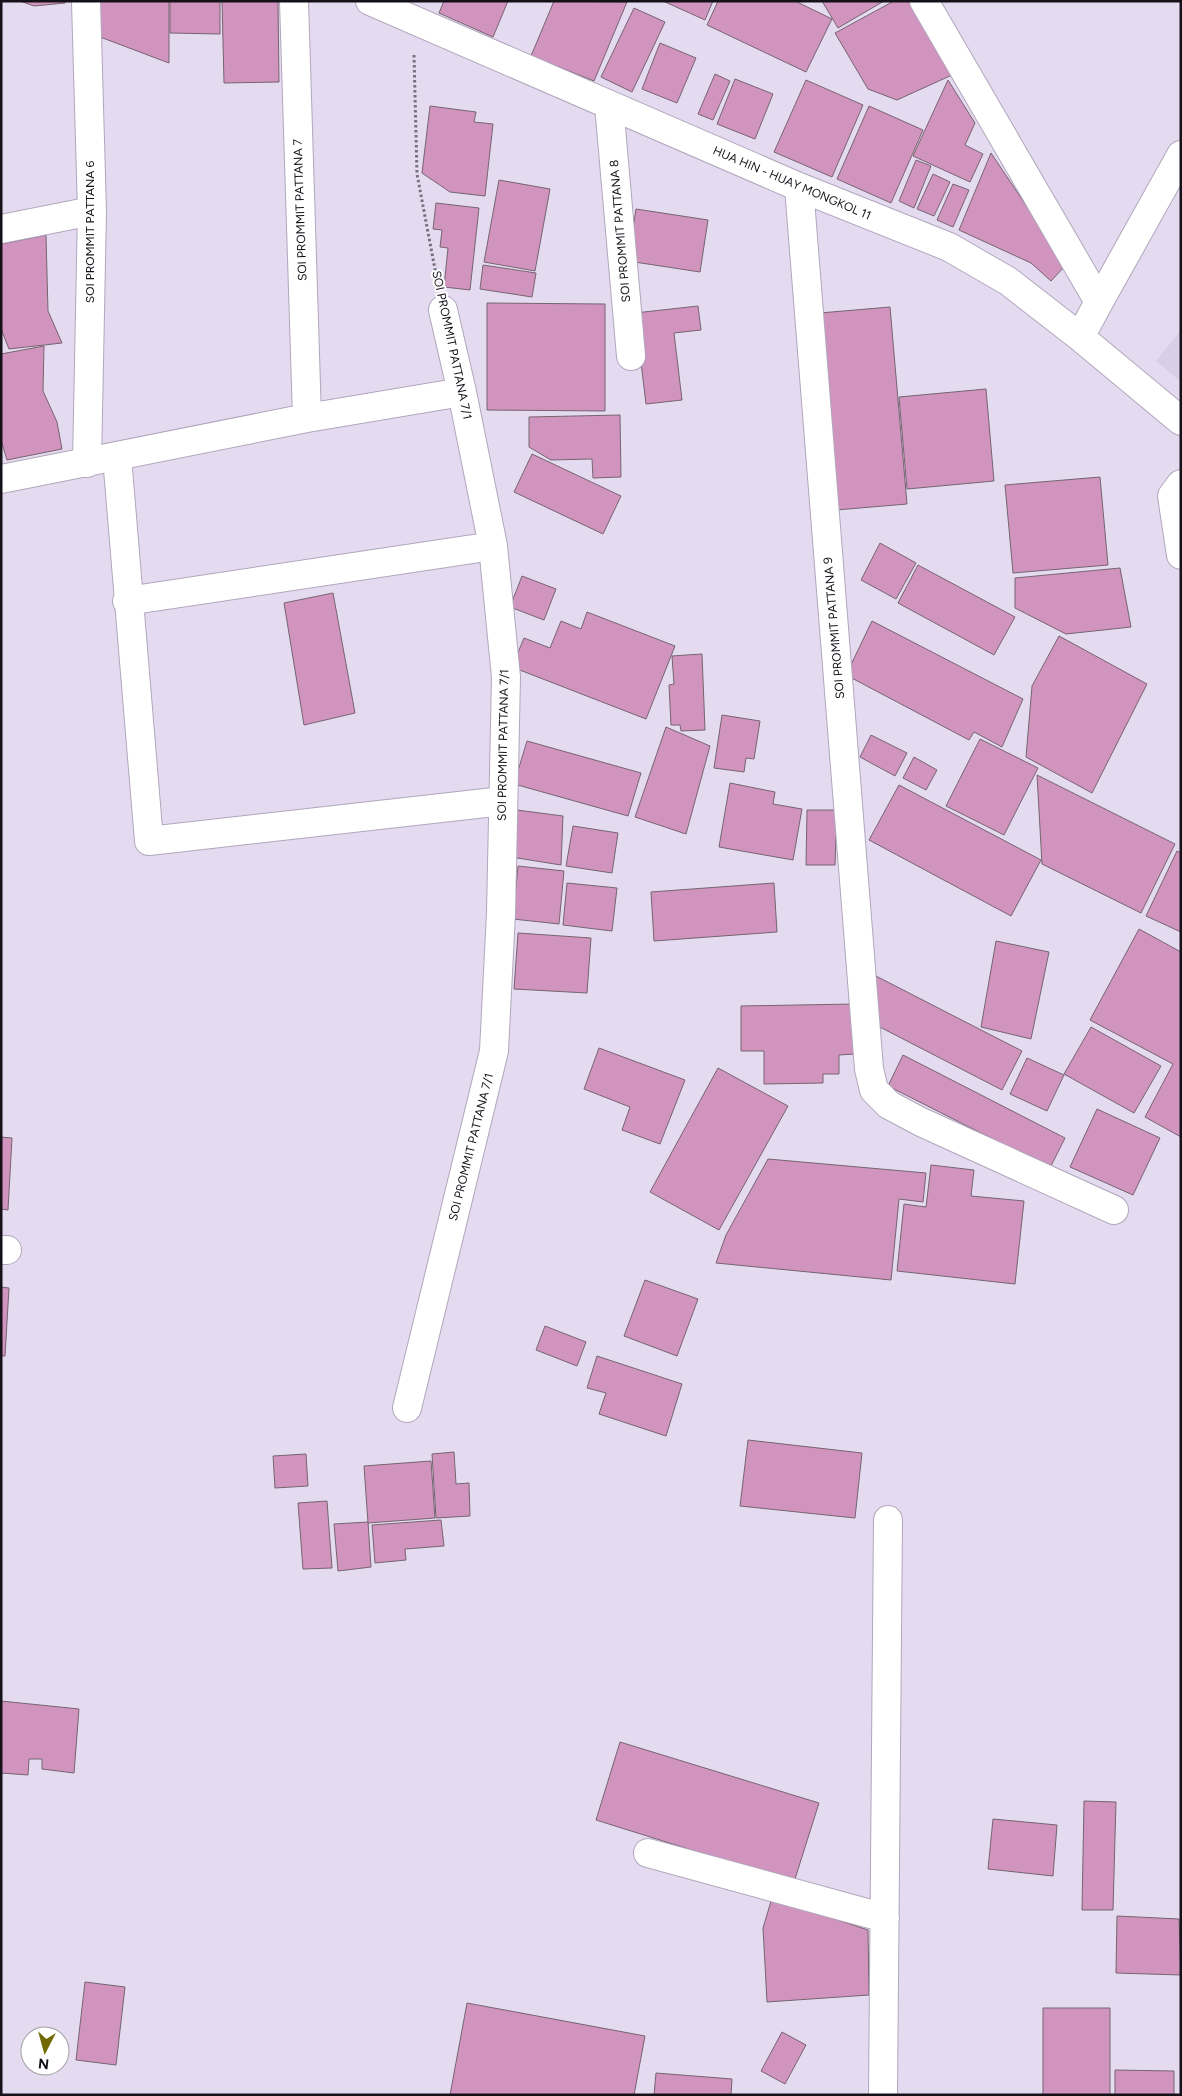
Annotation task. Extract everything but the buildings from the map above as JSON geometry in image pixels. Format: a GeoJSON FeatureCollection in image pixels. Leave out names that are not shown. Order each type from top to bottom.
{"type":"FeatureCollection","features":[{"type":"Feature","properties":{"kind":"street","name":"SOI PROMMIT PATTANA 6"},"geometry":{"type":"LineString","coordinates":[[86,1],[92,212],[87,463]]}},
{"type":"Feature","properties":{"kind":"street","name":"SOI PROMMIT PATTANA 7"},"geometry":{"type":"LineString","coordinates":[[294,1],[307,418]]}},
{"type":"Feature","properties":{"kind":"street","name":"HUA HIN - HUAY MONGKOL 11"},"geometry":{"type":"LineString","coordinates":[[370,1],[417,10],[609,105],[799,187],[949,247],[1008,281],[1080,337],[1181,421]]}},
{"type":"Feature","properties":{"kind":"street"},"geometry":{"type":"LineString","coordinates":[[924,1],[1099,302]]}},
{"type":"Feature","properties":{"kind":"street","name":"SOI PROMMIT PATTANA 8"},"geometry":{"type":"LineString","coordinates":[[609,105],[631,356]]}},
{"type":"Feature","properties":{"kind":"street"},"geometry":{"type":"LineString","coordinates":[[1080,337],[1181,155]]}},
{"type":"Feature","properties":{"kind":"street","name":"SOI PROMMIT PATTANA 9"},"geometry":{"type":"LineString","coordinates":[[799,187],[869,1069],[874,1090],[889,1105],[921,1122],[1114,1210]]}},
{"type":"Feature","properties":{"kind":"street"},"geometry":{"type":"LineString","coordinates":[[1,229],[92,212]]}},
{"type":"Feature","properties":{"kind":"street","name":"SOI PROMMIT PATTANA 7/1"},"geometry":{"type":"LineString","coordinates":[[407,1408],[494,1051],[501,913],[506,677],[493,546],[462,392],[443,310]]}},
{"type":"Feature","properties":{"kind":"street"},"geometry":{"type":"LineString","coordinates":[[1,479],[307,418],[462,392]]}},
{"type":"Feature","properties":{"kind":"street"},"geometry":{"type":"LineString","coordinates":[[117,457],[127,601],[149,841],[502,801]]}},
{"type":"Feature","properties":{"kind":"street"},"geometry":{"type":"LineString","coordinates":[[1181,484],[1172,496],[1181,555]]}},
{"type":"Feature","properties":{"kind":"street"},"geometry":{"type":"LineString","coordinates":[[127,601],[493,546]]}},
{"type":"Feature","properties":{"kind":"street"},"geometry":{"type":"LineString","coordinates":[[883,2095],[888,1520]]}},
{"type":"Feature","properties":{"kind":"street"},"geometry":{"type":"LineString","coordinates":[[648,1853],[885,1918]]}},
{"type":"Feature","properties":{"kind":"path","name":"SOI PROMMIT PATTANA 7/1"},"geometry":{"type":"LineString","coordinates":[[417,10],[417,174],[443,310]]}},
{"type":"Feature","properties":{"kind":"shaded area"},"geometry":{"type":"Polygon","coordinates":[[[1181,330],[1181,382],[1156,361],[1181,330]]]}}]}
